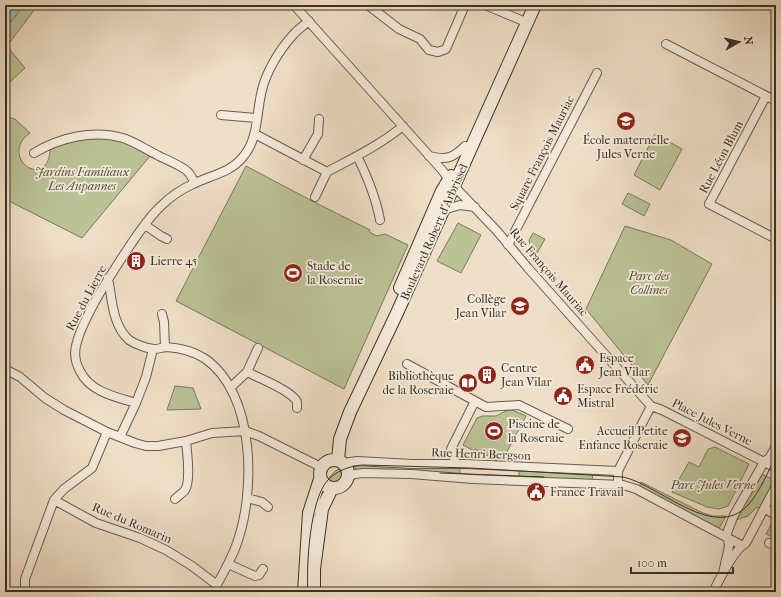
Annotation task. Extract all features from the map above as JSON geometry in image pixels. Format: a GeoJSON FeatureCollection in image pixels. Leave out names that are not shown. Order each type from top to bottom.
{"type":"FeatureCollection","features":[{"type":"Feature","properties":{"kind":"street"},"geometry":{"type":"LineString","coordinates":[[368,5],[399,29],[420,39],[429,50],[438,52],[446,49],[465,5]]}},
{"type":"Feature","properties":{"kind":"street"},"geometry":{"type":"LineString","coordinates":[[485,5],[521,20]]}},
{"type":"Feature","properties":{"kind":"street","name":"Boulevard Robert d'Arbrissel"},"geometry":{"type":"LineString","coordinates":[[337,461],[340,438],[350,412],[397,313],[443,210],[455,169],[528,5]]}},
{"type":"Feature","properties":{"kind":"street","name":"Boulevard Robert d'Arbrissel"},"geometry":{"type":"LineString","coordinates":[[337,461],[331,451],[338,421],[390,309],[442,191],[452,182],[535,5]]}},
{"type":"Feature","properties":{"kind":"street","name":"Rue François Mauriac"},"geometry":{"type":"LineString","coordinates":[[299,7],[308,21],[651,406]]}},
{"type":"Feature","properties":{"kind":"street","name":"Rue du Lierre"},"geometry":{"type":"LineString","coordinates":[[136,403],[104,393],[84,379],[77,363],[76,354],[76,343],[81,329],[108,278],[145,225],[161,206],[176,194],[195,183],[225,172],[243,157],[255,134],[256,118],[267,73],[292,35],[308,21]]}},
{"type":"Feature","properties":{"kind":"street"},"geometry":{"type":"LineString","coordinates":[[666,44],[776,101]]}},
{"type":"Feature","properties":{"kind":"street","name":"Square François Mauriac"},"geometry":{"type":"LineString","coordinates":[[508,244],[597,73]]}},
{"type":"Feature","properties":{"kind":"street","name":"Rue Léon Blum"},"geometry":{"type":"LineString","coordinates":[[766,96],[709,204],[776,239]]}},
{"type":"Feature","properties":{"kind":"street"},"geometry":{"type":"LineString","coordinates":[[221,115],[256,118]]}},
{"type":"Feature","properties":{"kind":"street"},"geometry":{"type":"LineString","coordinates":[[303,160],[318,134],[319,119]]}},
{"type":"Feature","properties":{"kind":"street"},"geometry":{"type":"LineString","coordinates":[[315,197],[327,172],[395,133],[403,126]]}},
{"type":"Feature","properties":{"kind":"street"},"geometry":{"type":"LineString","coordinates":[[34,153],[50,144],[77,137],[95,134],[111,135],[123,138],[188,171],[195,183]]}},
{"type":"Feature","properties":{"kind":"street"},"geometry":{"type":"LineString","coordinates":[[255,134],[327,172]]}},
{"type":"Feature","properties":{"kind":"street"},"geometry":{"type":"LineString","coordinates":[[429,156],[437,158],[451,157],[457,154],[465,146]]}},
{"type":"Feature","properties":{"kind":"street"},"geometry":{"type":"LineString","coordinates":[[357,156],[378,208],[380,220]]}},
{"type":"Feature","properties":{"kind":"street"},"geometry":{"type":"LineString","coordinates":[[443,210],[460,205],[475,207]]}},
{"type":"Feature","properties":{"kind":"street"},"geometry":{"type":"LineString","coordinates":[[145,225],[167,239]]}},
{"type":"Feature","properties":{"kind":"street"},"geometry":{"type":"LineString","coordinates":[[108,278],[112,306],[117,321],[129,340],[153,349],[165,347],[180,348],[205,358],[219,371],[231,387],[239,407],[245,430],[248,456],[247,498],[239,536],[228,564],[215,588]]}},
{"type":"Feature","properties":{"kind":"street"},"geometry":{"type":"LineString","coordinates":[[162,314],[164,322],[165,347]]}},
{"type":"Feature","properties":{"kind":"street"},"geometry":{"type":"LineString","coordinates":[[231,387],[246,372],[258,348]]}},
{"type":"Feature","properties":{"kind":"street"},"geometry":{"type":"LineString","coordinates":[[120,436],[136,403],[146,376],[153,349]]}},
{"type":"Feature","properties":{"kind":"street"},"geometry":{"type":"LineString","coordinates":[[407,364],[486,407],[519,406],[568,429]]}},
{"type":"Feature","properties":{"kind":"street"},"geometry":{"type":"LineString","coordinates":[[5,369],[26,381],[45,398],[87,423],[106,432],[146,446],[158,446],[186,441],[212,433],[245,430],[321,473],[324,485],[332,488],[343,485],[348,477],[347,468],[337,461],[327,461],[321,473],[309,513],[304,592]]}},
{"type":"Feature","properties":{"kind":"street"},"geometry":{"type":"LineString","coordinates":[[246,372],[295,398],[297,401],[297,408]]}},
{"type":"Feature","properties":{"kind":"street"},"geometry":{"type":"LineString","coordinates":[[455,461],[451,449],[475,401]]}},
{"type":"Feature","properties":{"kind":"street"},"geometry":{"type":"LineString","coordinates":[[651,406],[618,471],[618,484],[632,487],[742,545]]}},
{"type":"Feature","properties":{"kind":"street","name":"Place Jules Verne"},"geometry":{"type":"LineString","coordinates":[[651,406],[666,412],[776,468]]}},
{"type":"Feature","properties":{"kind":"street"},"geometry":{"type":"LineString","coordinates":[[23,591],[25,580],[54,500],[64,488],[92,468],[106,432]]}},
{"type":"Feature","properties":{"kind":"street"},"geometry":{"type":"LineString","coordinates":[[175,499],[186,490],[189,459],[186,441]]}},
{"type":"Feature","properties":{"kind":"street"},"geometry":{"type":"LineString","coordinates":[[722,573],[729,546],[727,533],[734,515],[764,462],[770,457],[776,446]]}},
{"type":"Feature","properties":{"kind":"street","name":"Rue Henri Bergson"},"geometry":{"type":"LineString","coordinates":[[337,461],[413,464],[466,464],[618,471]]}},
{"type":"Feature","properties":{"kind":"street","name":"Rue Henri Bergson"},"geometry":{"type":"LineString","coordinates":[[348,477],[363,473],[411,474],[473,479],[618,484]]}},
{"type":"Feature","properties":{"kind":"street"},"geometry":{"type":"LineString","coordinates":[[713,592],[722,573],[742,545],[746,543],[776,486]]}},
{"type":"Feature","properties":{"kind":"street"},"geometry":{"type":"LineString","coordinates":[[314,592],[314,569],[319,522],[322,509],[332,488]]}},
{"type":"Feature","properties":{"kind":"street"},"geometry":{"type":"LineString","coordinates":[[247,498],[262,502],[268,507]]}},
{"type":"Feature","properties":{"kind":"street","name":"Rue du Romarin"},"geometry":{"type":"LineString","coordinates":[[54,500],[96,523],[140,538],[166,550],[192,566],[215,588]]}},
{"type":"Feature","properties":{"kind":"street"},"geometry":{"type":"LineString","coordinates":[[764,509],[776,515]]}},
{"type":"Feature","properties":{"kind":"street"},"geometry":{"type":"LineString","coordinates":[[228,564],[255,576],[259,575],[263,569]]}},
{"type":"Feature","properties":{"kind":"green space"},"geometry":{"type":"Polygon","coordinates":[[[5,5],[38,5],[7,46],[25,68],[10,82],[5,83],[5,5]]]}},
{"type":"Feature","properties":{"kind":"green space","name":"Jardins Familiaux Les Aupannes"},"geometry":{"type":"Polygon","coordinates":[[[5,116],[15,119],[30,133],[19,147],[19,154],[26,166],[31,169],[43,167],[47,163],[51,146],[79,139],[113,139],[125,142],[150,156],[82,238],[5,199],[5,116]]]}},
{"type":"Feature","properties":{"kind":"green space"},"geometry":{"type":"Polygon","coordinates":[[[655,134],[682,149],[660,190],[634,175],[655,134]]]}},
{"type":"Feature","properties":{"kind":"green space","name":"Stade de la Roseraie"},"geometry":{"type":"Polygon","coordinates":[[[246,166],[370,230],[369,232],[377,236],[385,234],[408,245],[344,389],[176,301],[246,166]]]}},
{"type":"Feature","properties":{"kind":"green space"},"geometry":{"type":"Polygon","coordinates":[[[628,193],[650,204],[644,216],[622,204],[628,193]]]}},
{"type":"Feature","properties":{"kind":"green space"},"geometry":{"type":"Polygon","coordinates":[[[458,223],[481,235],[461,273],[437,261],[458,223]]]}},
{"type":"Feature","properties":{"kind":"green space","name":"Parc des Collines"},"geometry":{"type":"Polygon","coordinates":[[[625,226],[671,240],[712,264],[648,385],[586,309],[625,226]]]}},
{"type":"Feature","properties":{"kind":"green space"},"geometry":{"type":"Polygon","coordinates":[[[533,233],[545,239],[537,253],[530,245],[529,240],[533,233]]]}},
{"type":"Feature","properties":{"kind":"green space"},"geometry":{"type":"Polygon","coordinates":[[[175,386],[193,388],[201,409],[167,410],[175,386]]]}},
{"type":"Feature","properties":{"kind":"green space","name":"Piscine de la Roseraie"},"geometry":{"type":"Polygon","coordinates":[[[512,410],[526,416],[501,463],[475,449],[474,451],[463,445],[477,418],[482,416],[496,416],[512,410]]]}},
{"type":"Feature","properties":{"kind":"green space","name":"Parc Jules Verne"},"geometry":{"type":"Polygon","coordinates":[[[715,447],[749,464],[728,506],[719,509],[707,507],[672,492],[689,462],[699,467],[708,449],[715,447]]]}},
{"type":"Feature","properties":{"kind":"green space"},"geometry":{"type":"Polygon","coordinates":[[[354,464],[460,466],[460,476],[356,471],[354,464]]]}},
{"type":"Feature","properties":{"kind":"green space"},"geometry":{"type":"Polygon","coordinates":[[[342,468],[343,476],[339,482],[332,483],[327,480],[335,471],[342,468]]]}},
{"type":"Feature","properties":{"kind":"green space"},"geometry":{"type":"Polygon","coordinates":[[[519,469],[593,473],[592,481],[519,479],[519,469]]]}},
{"type":"Feature","properties":{"kind":"green space"},"geometry":{"type":"Polygon","coordinates":[[[760,473],[776,481],[762,507],[756,508],[748,516],[736,520],[760,473]]]}},
{"type":"Feature","properties":{"kind":"green space"},"geometry":{"type":"Polygon","coordinates":[[[641,482],[703,513],[713,516],[726,516],[718,530],[639,488],[641,482]]]}},
{"type":"Feature","properties":{"kind":"green space"},"geometry":{"type":"Polygon","coordinates":[[[775,517],[776,518],[776,539],[766,534],[775,517]]]}},
{"type":"Feature","properties":{"kind":"water"},"geometry":{"type":"Polygon","coordinates":[[[7,5],[24,5],[11,22],[5,25],[5,9],[7,5]]]}},
{"type":"Feature","properties":{"kind":"tram line"},"geometry":{"type":"LineString","coordinates":[[308,592],[310,534],[321,490],[334,474],[348,468],[363,465],[470,468],[623,477],[638,482],[687,508],[704,515],[720,517],[735,514],[749,504],[760,487],[776,456]]}},
{"type":"Feature","properties":{"kind":"tram line"},"geometry":{"type":"LineString","coordinates":[[440,473],[544,477]]}},
{"type":"Feature","properties":{"kind":"place","name":"École maternelle Jules Verne"},"geometry":{"type":"Point","coordinates":[626,121]}},
{"type":"Feature","properties":{"kind":"place","name":"Lierre 45"},"geometry":{"type":"Point","coordinates":[136,261]}},
{"type":"Feature","properties":{"kind":"place","name":"Stade de la Roseraie"},"geometry":{"type":"Point","coordinates":[293,273]}},
{"type":"Feature","properties":{"kind":"place","name":"Collège Jean Vilar"},"geometry":{"type":"Point","coordinates":[520,306]}},
{"type":"Feature","properties":{"kind":"place","name":"Espace Jean Vilar"},"geometry":{"type":"Point","coordinates":[585,365]}},
{"type":"Feature","properties":{"kind":"place","name":"Centre Jean Vilar"},"geometry":{"type":"Point","coordinates":[487,375]}},
{"type":"Feature","properties":{"kind":"place","name":"Bibliothèque de la Roseraie"},"geometry":{"type":"Point","coordinates":[468,383]}},
{"type":"Feature","properties":{"kind":"place","name":"Espace Frédéric Mistral"},"geometry":{"type":"Point","coordinates":[563,396]}},
{"type":"Feature","properties":{"kind":"place","name":"Piscine de la Roseraie"},"geometry":{"type":"Point","coordinates":[494,431]}},
{"type":"Feature","properties":{"kind":"place","name":"Accueil Petite Enfance Roseraie"},"geometry":{"type":"Point","coordinates":[682,438]}},
{"type":"Feature","properties":{"kind":"place","name":"France Travail"},"geometry":{"type":"Point","coordinates":[536,492]}}]}
